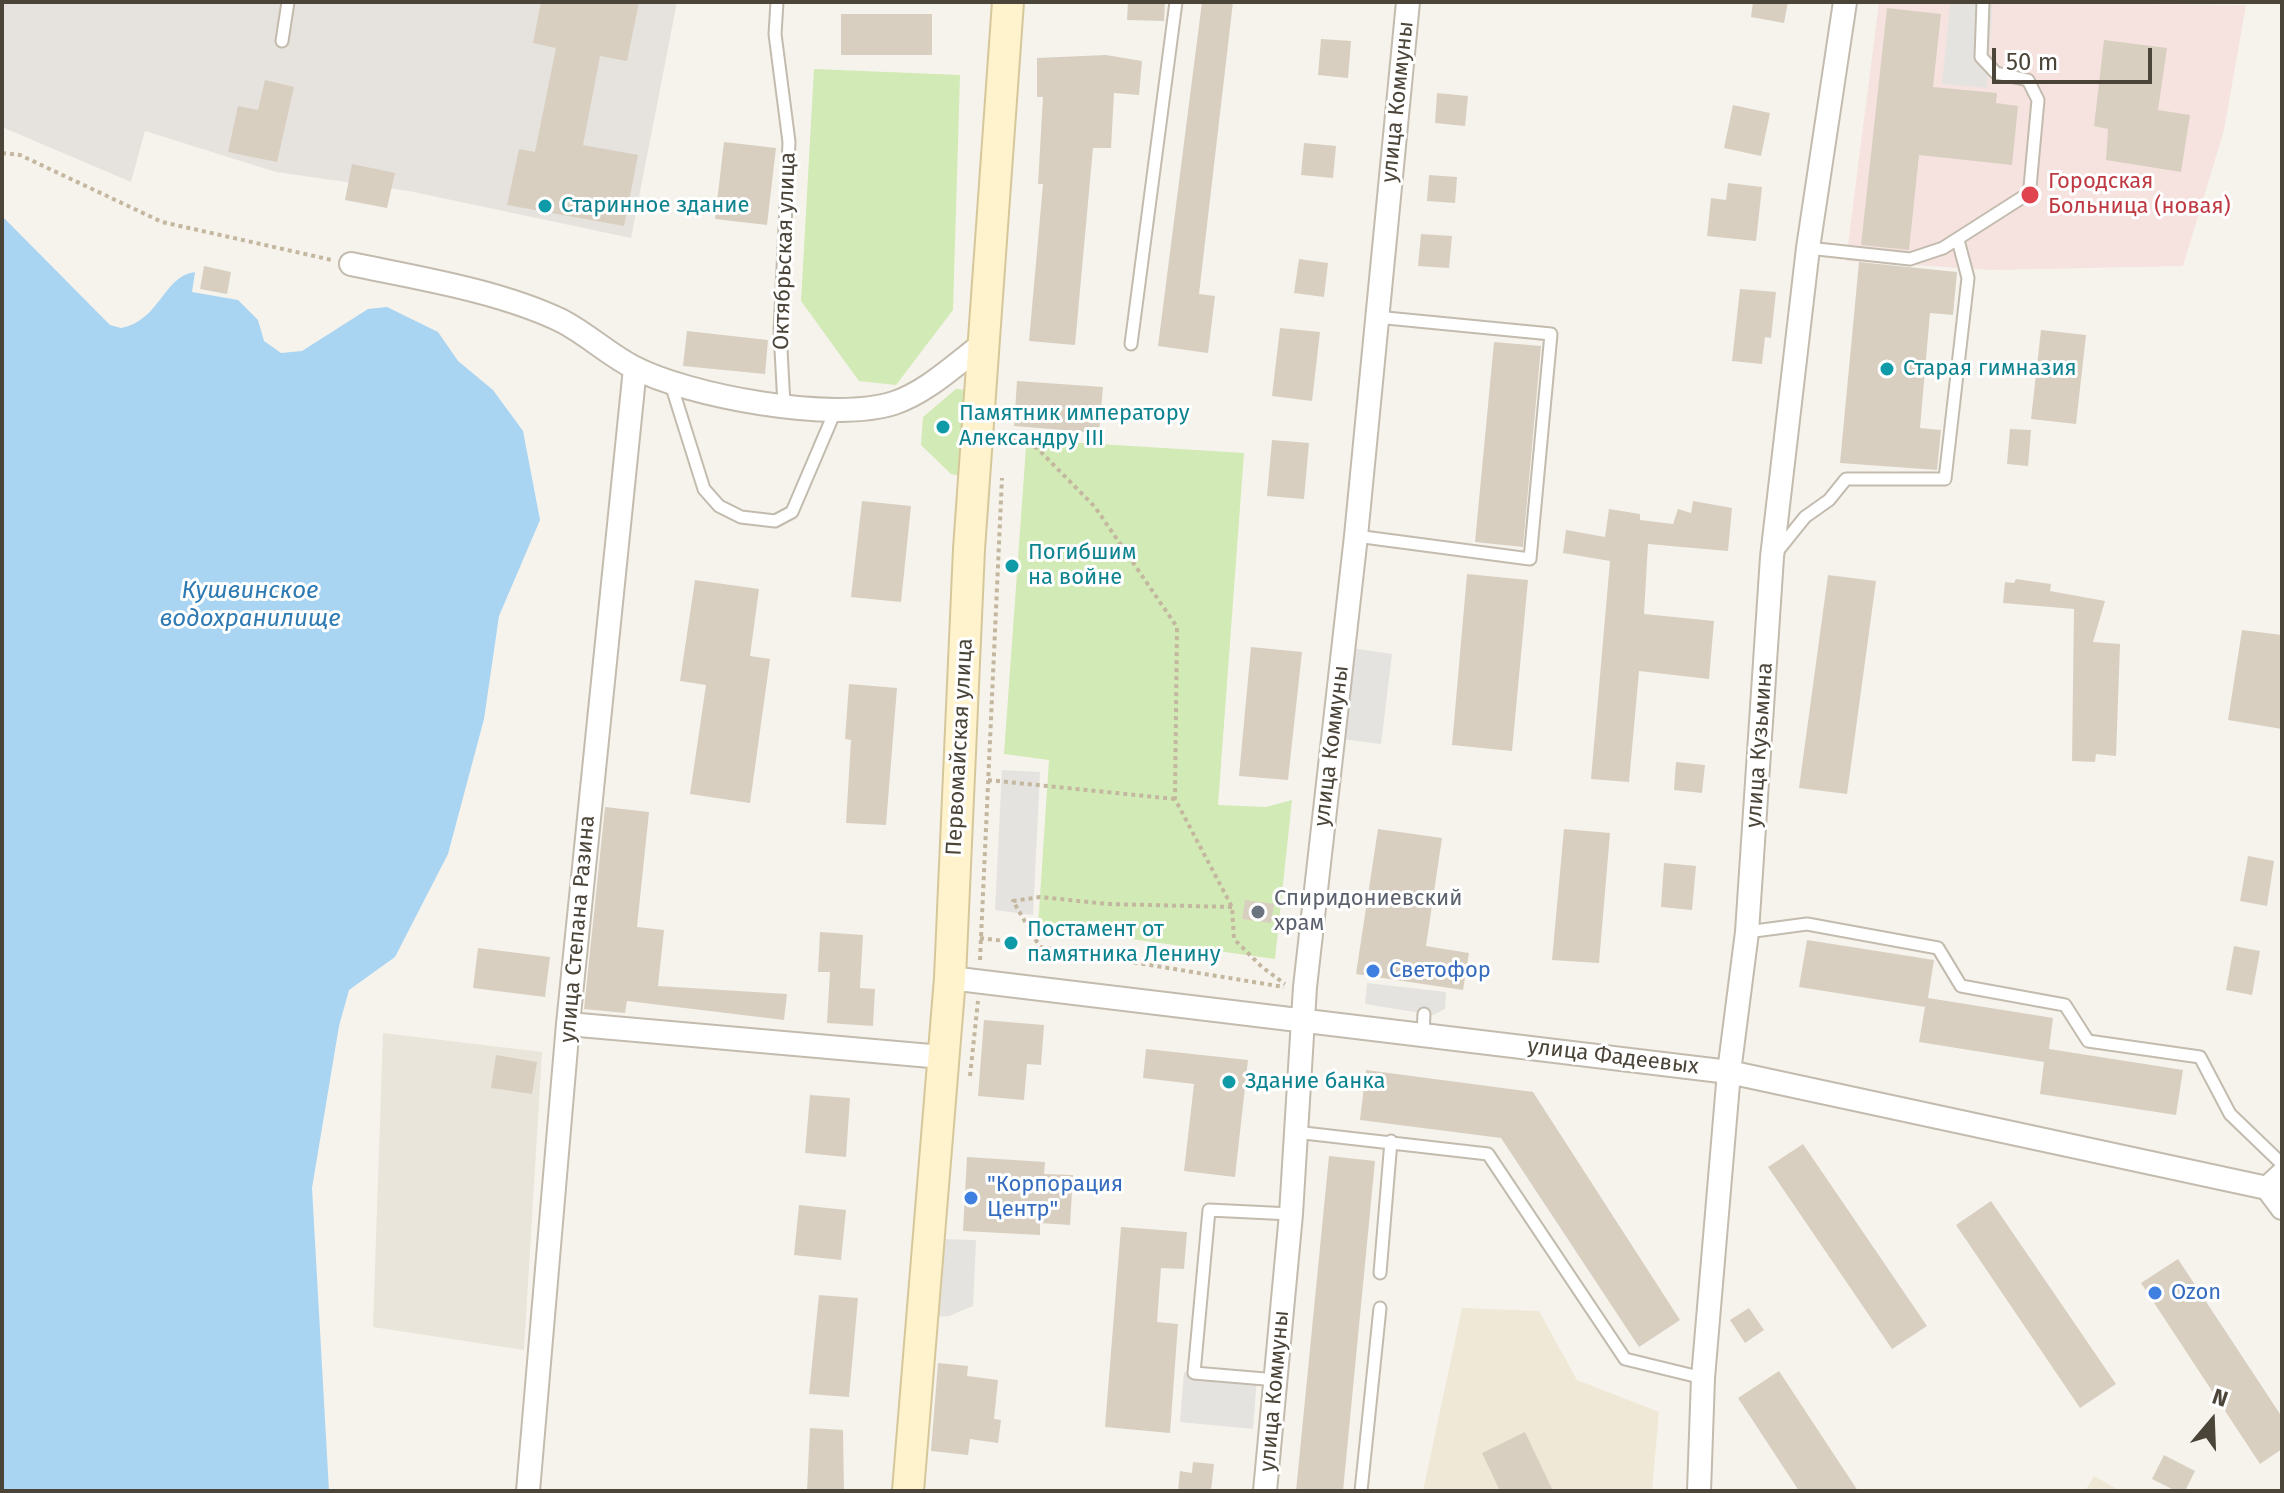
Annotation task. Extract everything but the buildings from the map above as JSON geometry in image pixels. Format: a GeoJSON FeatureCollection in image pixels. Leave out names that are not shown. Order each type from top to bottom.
{"type":"FeatureCollection","features":[{"type":"Feature","properties":{"kind":"main road","name":"Первомайская улица"},"geometry":{"type":"LineString","coordinates":[[908,1491],[950,978],[969,549],[1008,2]]}},
{"type":"Feature","properties":{"kind":"street","name":"улица Коммуны"},"geometry":{"type":"LineString","coordinates":[[1265,1491],[1291,1214],[1302,1018],[1356,536],[1408,2]]}},
{"type":"Feature","properties":{"kind":"street","name":"улица Кузьмина"},"geometry":{"type":"LineString","coordinates":[[1699,1491],[1703,1378],[1729,1072],[1747,932],[1772,557],[1808,248],[1845,2]]}},
{"type":"Feature","properties":{"kind":"street"},"geometry":{"type":"LineString","coordinates":[[351,264],[426,280],[562,321],[635,368],[724,399],[863,410],[894,403],[919,392],[984,343]]}},
{"type":"Feature","properties":{"kind":"street","name":"улица Степана Разина"},"geometry":{"type":"LineString","coordinates":[[528,1491],[568,1024],[635,368]]}},
{"type":"Feature","properties":{"kind":"street","name":"улица Фадеевых"},"geometry":{"type":"LineString","coordinates":[[950,978],[1302,1018],[1423,1023],[1729,1072],[2274,1181]]}},
{"type":"Feature","properties":{"kind":"street"},"geometry":{"type":"LineString","coordinates":[[568,1024],[942,1057]]}},
{"type":"Feature","properties":{"kind":"street"},"geometry":{"type":"LineString","coordinates":[[2274,1181],[2282,1208]]}},
{"type":"Feature","properties":{"kind":"lane"},"geometry":{"type":"LineString","coordinates":[[282,41],[288,2]]}},
{"type":"Feature","properties":{"kind":"lane","name":"Октябрьская улица"},"geometry":{"type":"LineString","coordinates":[[777,2],[775,34],[789,142],[780,331],[784,405]]}},
{"type":"Feature","properties":{"kind":"lane"},"geometry":{"type":"LineString","coordinates":[[1131,344],[1169,79],[1176,2]]}},
{"type":"Feature","properties":{"kind":"lane"},"geometry":{"type":"LineString","coordinates":[[1808,248],[1910,259],[1958,240],[2014,204],[2030,187],[2038,100],[2028,80],[1996,73],[1981,57],[1983,2]]}},
{"type":"Feature","properties":{"kind":"lane"},"geometry":{"type":"LineString","coordinates":[[1772,557],[1805,517],[1829,500],[1846,479],[1945,479],[1968,278],[1958,240]]}},
{"type":"Feature","properties":{"kind":"lane"},"geometry":{"type":"LineString","coordinates":[[1356,536],[1530,559],[1551,334],[1376,317]]}},
{"type":"Feature","properties":{"kind":"lane"},"geometry":{"type":"LineString","coordinates":[[670,380],[704,489],[719,506],[741,517],[775,521],[792,512],[836,409]]}},
{"type":"Feature","properties":{"kind":"lane"},"geometry":{"type":"LineString","coordinates":[[1747,932],[1807,924],[1938,948],[1961,986],[2065,1005],[2088,1041],[2200,1057],[2230,1114],[2282,1164]]}},
{"type":"Feature","properties":{"kind":"lane"},"geometry":{"type":"LineString","coordinates":[[1295,1132],[1488,1154],[1625,1359],[1703,1378]]}},
{"type":"Feature","properties":{"kind":"lane"},"geometry":{"type":"LineString","coordinates":[[1380,1273],[1391,1141]]}},
{"type":"Feature","properties":{"kind":"lane"},"geometry":{"type":"LineString","coordinates":[[1277,1380],[1194,1373],[1209,1210],[1291,1214]]}},
{"type":"Feature","properties":{"kind":"lane"},"geometry":{"type":"LineString","coordinates":[[1361,1491],[1380,1308]]}},
{"type":"Feature","properties":{"kind":"path"},"geometry":{"type":"LineString","coordinates":[[2,153],[20,155],[162,222],[351,264]]}},
{"type":"Feature","properties":{"kind":"path"},"geometry":{"type":"LineString","coordinates":[[1004,437],[1037,448],[1095,507],[1177,627],[1175,799],[1232,907],[1234,939],[1262,967],[1290,988],[1040,947],[1013,901],[1040,897],[1108,904],[1232,907]]}},
{"type":"Feature","properties":{"kind":"path"},"geometry":{"type":"LineString","coordinates":[[969,1083],[980,979],[988,770]]}},
{"type":"Feature","properties":{"kind":"path"},"geometry":{"type":"LineString","coordinates":[[988,780],[1175,799]]}},
{"type":"Feature","properties":{"kind":"path"},"geometry":{"type":"LineString","coordinates":[[980,938],[1005,941]]}},
{"type":"Feature","properties":{"kind":"shaded area"},"geometry":{"type":"Polygon","coordinates":[[[2,2],[677,2],[631,238],[409,191],[276,172],[145,131],[131,182],[2,127],[2,2]]]}},
{"type":"Feature","properties":{"kind":"shaded area","name":"Городская Больница (новая)"},"geometry":{"type":"Polygon","coordinates":[[[1879,2],[2246,5],[2224,130],[2183,266],[1994,270],[1846,261],[1879,2]]]}},
{"type":"Feature","properties":{"kind":"shaded area"},"geometry":{"type":"Polygon","coordinates":[[[1934,2],[1993,2],[1987,88],[1942,84],[1950,4],[1934,2]]]}},
{"type":"Feature","properties":{"kind":"shaded area"},"geometry":{"type":"Polygon","coordinates":[[[1351,648],[1392,654],[1381,744],[1342,739],[1351,648]]]}},
{"type":"Feature","properties":{"kind":"shaded area"},"geometry":{"type":"Polygon","coordinates":[[[1002,770],[1040,772],[1033,915],[995,910],[1002,770]]]}},
{"type":"Feature","properties":{"kind":"shaded area"},"geometry":{"type":"Polygon","coordinates":[[[1367,983],[1446,992],[1445,1009],[1433,1015],[1365,1004],[1367,983]]]}},
{"type":"Feature","properties":{"kind":"shaded area"},"geometry":{"type":"Polygon","coordinates":[[[383,1033],[542,1052],[524,1350],[373,1327],[383,1033]]]}},
{"type":"Feature","properties":{"kind":"shaded area"},"geometry":{"type":"Polygon","coordinates":[[[940,1239],[976,1240],[973,1306],[949,1316],[934,1317],[940,1239]]]}},
{"type":"Feature","properties":{"kind":"shaded area"},"geometry":{"type":"Polygon","coordinates":[[[1462,1308],[1539,1311],[1577,1380],[1659,1412],[1652,1491],[1423,1491],[1462,1308]]]}},
{"type":"Feature","properties":{"kind":"shaded area"},"geometry":{"type":"Polygon","coordinates":[[[1184,1372],[1257,1378],[1253,1429],[1180,1422],[1184,1372]]]}},
{"type":"Feature","properties":{"kind":"shaded area"},"geometry":{"type":"Polygon","coordinates":[[[2094,1476],[2121,1491],[2085,1491],[2094,1476]]]}},
{"type":"Feature","properties":{"kind":"green space"},"geometry":{"type":"Polygon","coordinates":[[[814,69],[960,75],[953,310],[896,385],[859,381],[801,301],[814,69]]]}},
{"type":"Feature","properties":{"kind":"green space"},"geometry":{"type":"Polygon","coordinates":[[[956,389],[968,390],[962,476],[951,474],[921,445],[923,417],[956,389]]]}},
{"type":"Feature","properties":{"kind":"green space"},"geometry":{"type":"Polygon","coordinates":[[[1034,440],[1244,453],[1218,805],[1266,807],[1292,800],[1275,959],[1038,926],[1049,760],[1004,754],[1026,447],[1034,440]]]}},
{"type":"Feature","properties":{"kind":"water","name":"Кушвинское водохранилище"},"geometry":{"type":"Polygon","coordinates":[[[2,216],[110,325],[121,328],[145,317],[175,281],[195,272],[192,292],[238,300],[258,320],[264,341],[281,353],[302,351],[368,309],[387,307],[438,332],[458,361],[493,390],[523,431],[540,520],[499,616],[484,719],[448,854],[395,957],[349,990],[339,1026],[312,1188],[329,1491],[2,1491],[2,216]]]}},
{"type":"Feature","properties":{"kind":"place","name":"Городская Больница (новая)"},"geometry":{"type":"Point","coordinates":[2030,195]}},
{"type":"Feature","properties":{"kind":"place","name":"Старинное здание"},"geometry":{"type":"Point","coordinates":[545,206]}},
{"type":"Feature","properties":{"kind":"place","name":"Старая гимназия"},"geometry":{"type":"Point","coordinates":[1887,369]}},
{"type":"Feature","properties":{"kind":"place","name":"Памятник императору Александру III"},"geometry":{"type":"Point","coordinates":[943,427]}},
{"type":"Feature","properties":{"kind":"place","name":"Погибшим на войне"},"geometry":{"type":"Point","coordinates":[1012,566]}},
{"type":"Feature","properties":{"kind":"place","name":"Спиридониевский храм"},"geometry":{"type":"Point","coordinates":[1258,912]}},
{"type":"Feature","properties":{"kind":"place","name":"Постамент от памятника Ленину"},"geometry":{"type":"Point","coordinates":[1011,943]}},
{"type":"Feature","properties":{"kind":"place","name":"Светофор"},"geometry":{"type":"Point","coordinates":[1373,971]}},
{"type":"Feature","properties":{"kind":"place","name":"Здание банка"},"geometry":{"type":"Point","coordinates":[1229,1082]}},
{"type":"Feature","properties":{"kind":"place","name":"\"Корпорация Центр\""},"geometry":{"type":"Point","coordinates":[971,1198]}},
{"type":"Feature","properties":{"kind":"place","name":"Ozon"},"geometry":{"type":"Point","coordinates":[2155,1293]}}]}
